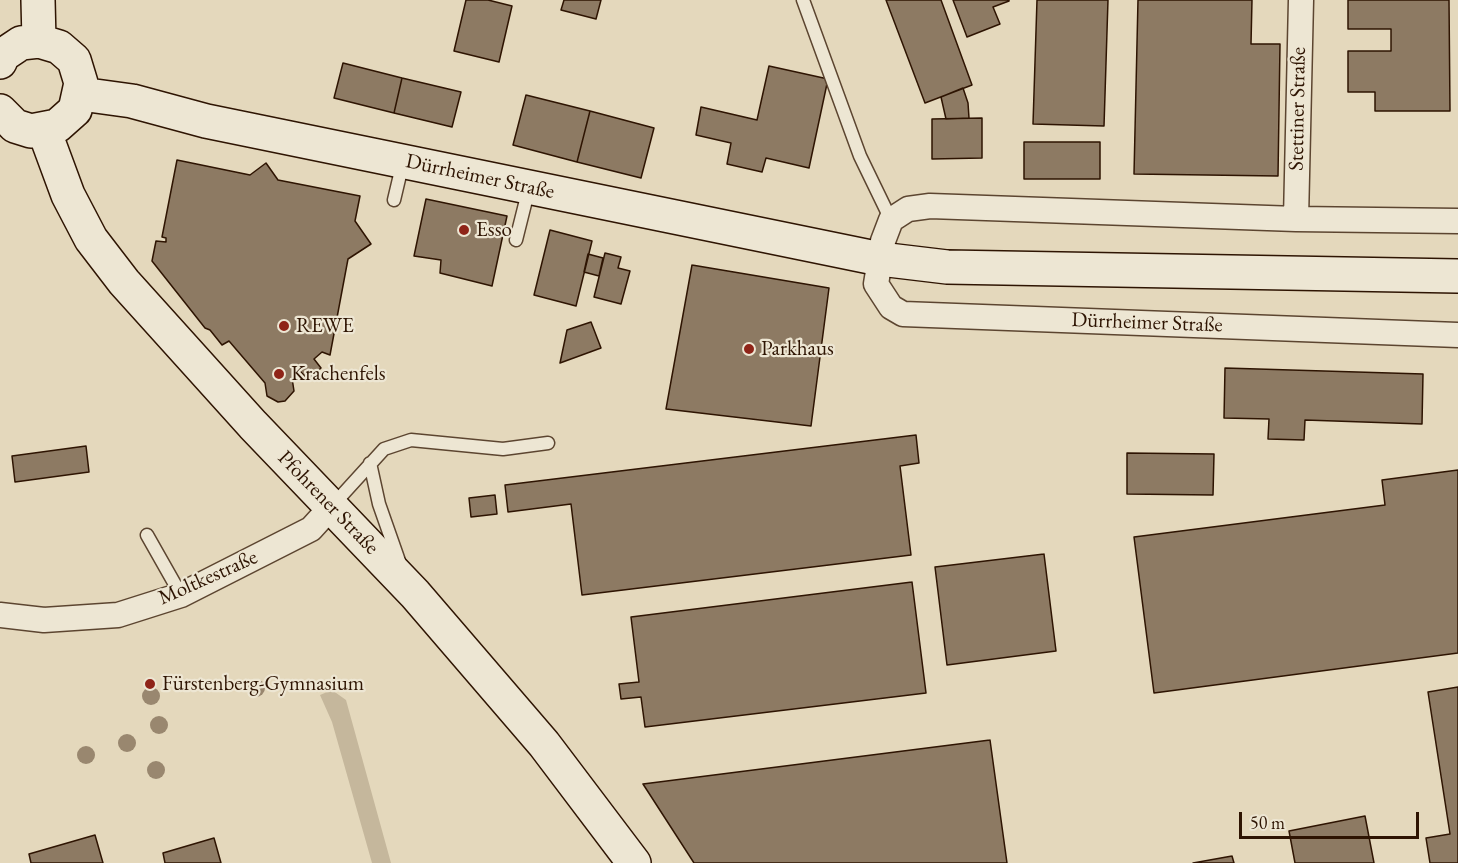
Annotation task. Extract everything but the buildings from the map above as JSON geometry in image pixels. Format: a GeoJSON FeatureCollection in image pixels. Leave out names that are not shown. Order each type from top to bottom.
{"type":"FeatureCollection","features":[{"type":"Feature","properties":{"kind":"main road"},"geometry":{"type":"LineString","coordinates":[[38,0],[39,41]]}},
{"type":"Feature","properties":{"kind":"main road"},"geometry":{"type":"LineString","coordinates":[[0,62],[3,55],[21,43],[39,41],[59,47],[74,60],[81,83],[81,94],[68,118],[57,126],[31,131],[15,126],[0,111]]}},
{"type":"Feature","properties":{"kind":"main road","name":"Dürrheimer Straße"},"geometry":{"type":"LineString","coordinates":[[81,94],[132,101],[206,121],[880,259],[947,267],[1458,276]]}},
{"type":"Feature","properties":{"kind":"main road","name":"Pfohrener Straße"},"geometry":{"type":"LineString","coordinates":[[44,130],[68,195],[91,239],[124,282],[253,425],[415,594],[544,744],[634,863]]}},
{"type":"Feature","properties":{"kind":"street","name":"Stettiner Straße"},"geometry":{"type":"LineString","coordinates":[[1296,219],[1301,0]]}},
{"type":"Feature","properties":{"kind":"street"},"geometry":{"type":"LineString","coordinates":[[891,220],[908,209],[930,206],[1296,219],[1458,221]]}},
{"type":"Feature","properties":{"kind":"street","name":"Dürrheimer Straße"},"geometry":{"type":"LineString","coordinates":[[891,220],[880,259],[876,284],[891,308],[903,314],[1458,335]]}},
{"type":"Feature","properties":{"kind":"street","name":"Moltkestraße"},"geometry":{"type":"LineString","coordinates":[[0,615],[44,620],[118,615],[181,595],[311,529],[331,507]]}},
{"type":"Feature","properties":{"kind":"lane"},"geometry":{"type":"LineString","coordinates":[[803,0],[860,156],[891,220]]}},
{"type":"Feature","properties":{"kind":"lane"},"geometry":{"type":"LineString","coordinates":[[394,200],[403,161]]}},
{"type":"Feature","properties":{"kind":"lane"},"geometry":{"type":"LineString","coordinates":[[516,240],[529,188]]}},
{"type":"Feature","properties":{"kind":"lane"},"geometry":{"type":"LineString","coordinates":[[331,507],[384,449],[411,440],[503,449],[548,443]]}},
{"type":"Feature","properties":{"kind":"lane"},"geometry":{"type":"LineString","coordinates":[[370,463],[394,551],[415,594]]}},
{"type":"Feature","properties":{"kind":"lane"},"geometry":{"type":"LineString","coordinates":[[147,535],[181,595]]}},
{"type":"Feature","properties":{"kind":"shaded area"},"geometry":{"type":"Polygon","coordinates":[[[332,690],[346,700],[391,863],[372,863],[332,722],[320,695],[332,690]]]}},
{"type":"Feature","properties":{"kind":"place","name":"Esso"},"geometry":{"type":"Point","coordinates":[464,230]}},
{"type":"Feature","properties":{"kind":"place","name":"REWE"},"geometry":{"type":"Point","coordinates":[284,326]}},
{"type":"Feature","properties":{"kind":"place","name":"Parkhaus"},"geometry":{"type":"Point","coordinates":[749,349]}},
{"type":"Feature","properties":{"kind":"place","name":"Krachenfels"},"geometry":{"type":"Point","coordinates":[279,374]}},
{"type":"Feature","properties":{"kind":"place","name":"Fürstenberg-Gymnasium"},"geometry":{"type":"Point","coordinates":[150,684]}}]}
